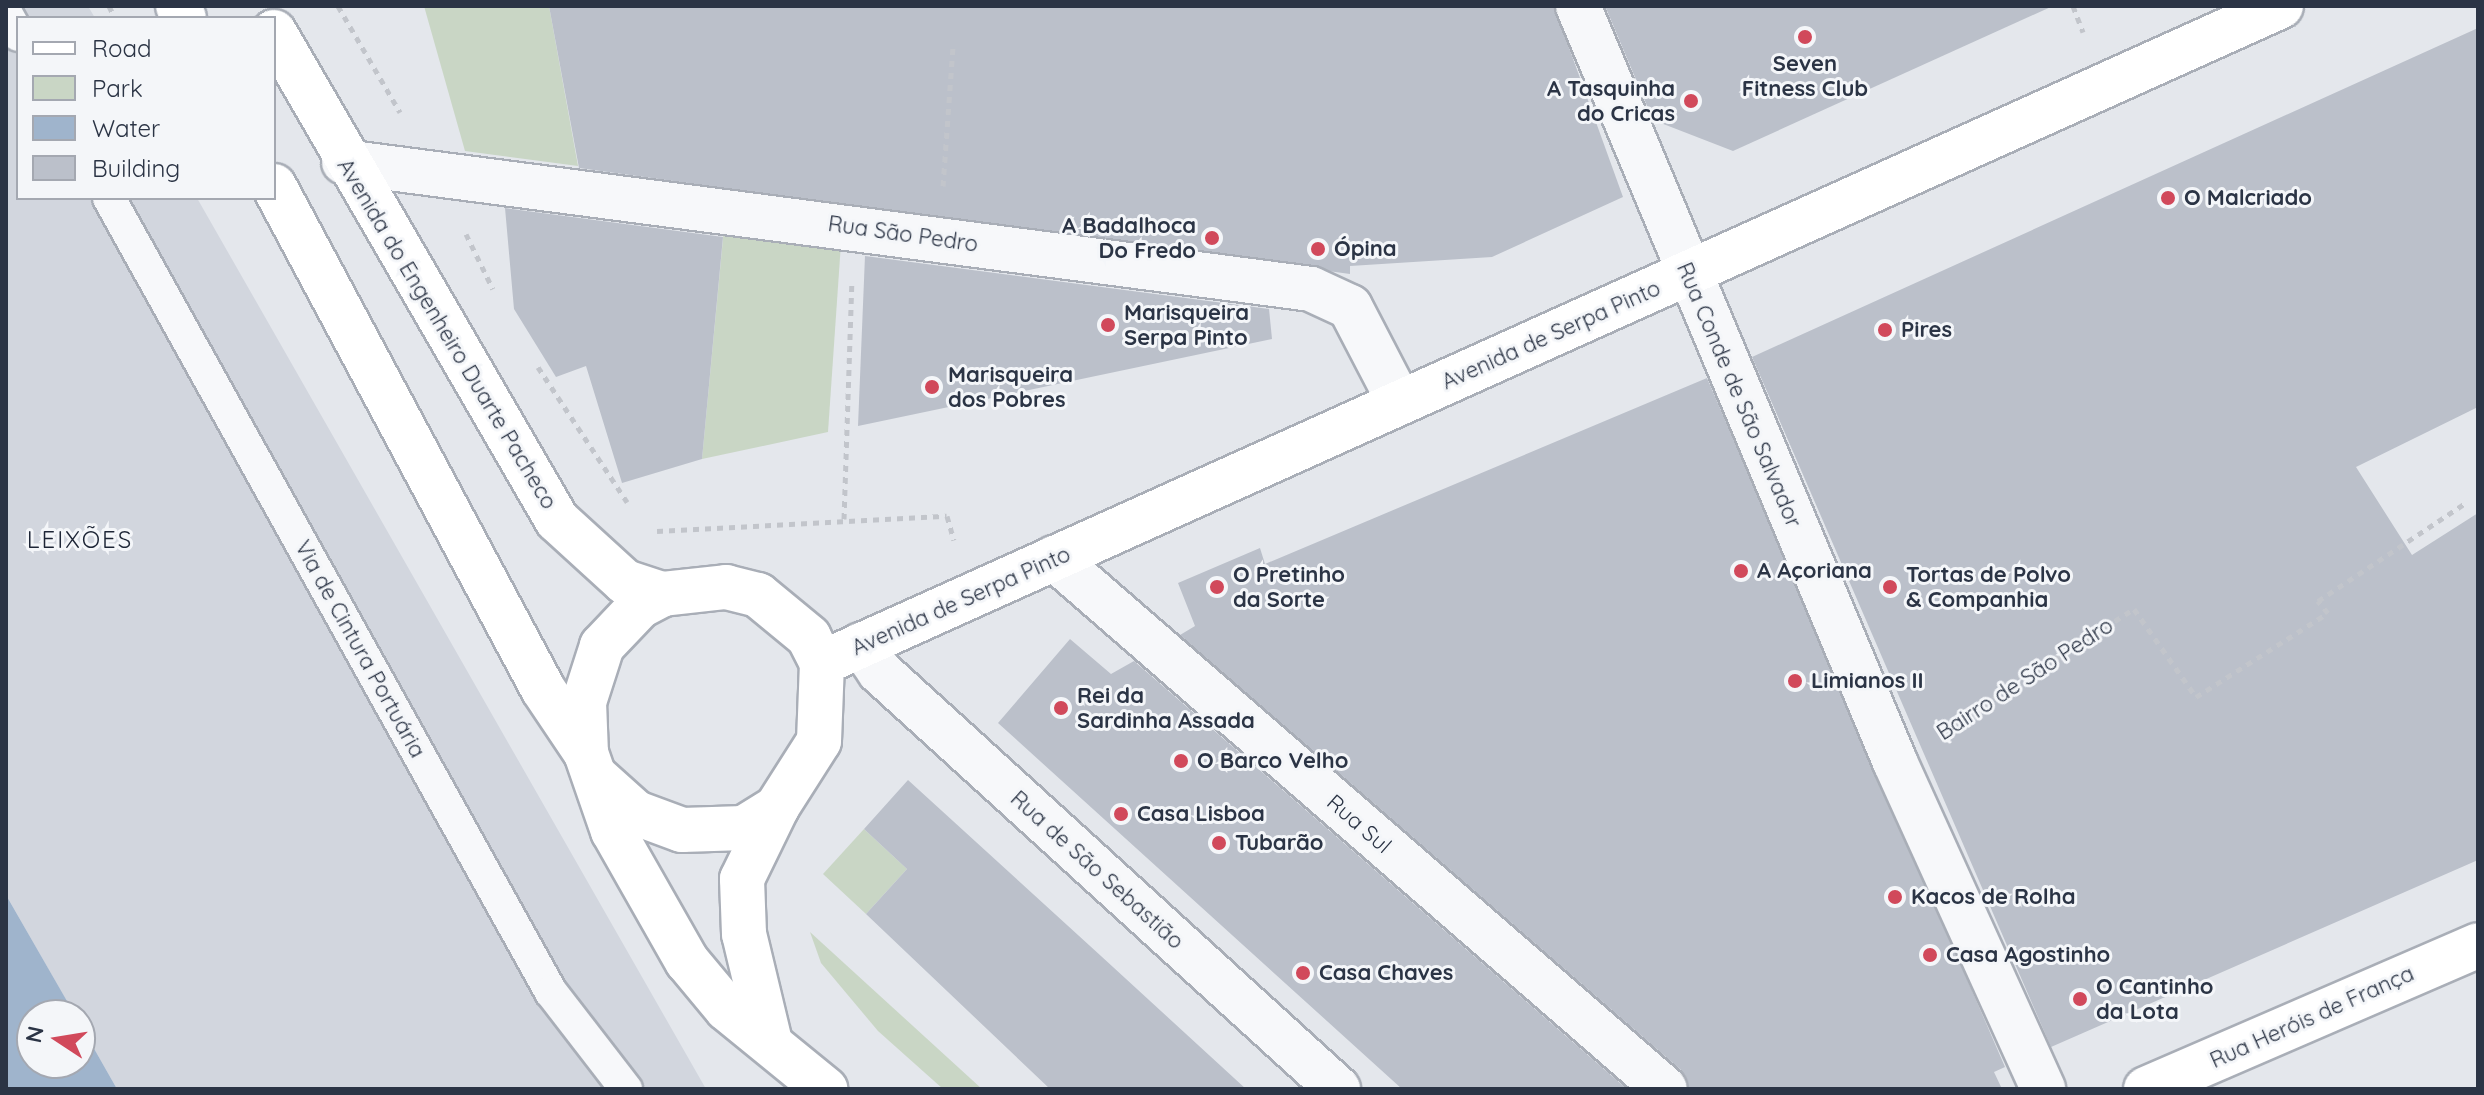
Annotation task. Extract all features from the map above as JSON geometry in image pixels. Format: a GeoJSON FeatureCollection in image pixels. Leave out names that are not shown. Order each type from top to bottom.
{"type":"FeatureCollection","features":[{"type":"Feature","properties":{"kind":"main road","name":"Avenida de Serpa Pinto"},"geometry":{"type":"LineString","coordinates":[[822,663],[2281,6]]}},
{"type":"Feature","properties":{"kind":"main road","name":"Avenida do Engenheiro Duarte Pacheco"},"geometry":{"type":"LineString","coordinates":[[276,36],[344,162],[557,520],[625,582],[663,594]]}},
{"type":"Feature","properties":{"kind":"main road"},"geometry":{"type":"LineString","coordinates":[[276,190],[543,689],[591,765],[633,872],[687,961],[727,1009],[769,1038],[825,1089]]}},
{"type":"Feature","properties":{"kind":"main road"},"geometry":{"type":"LineString","coordinates":[[769,1038],[744,934],[742,879],[777,807],[819,741],[822,663],[787,613],[758,595],[726,587],[663,594],[639,607],[602,646],[584,702],[591,765],[636,813],[682,830],[744,828],[777,807]]}},
{"type":"Feature","properties":{"kind":"main road","name":"Rua Heróis de França"},"geometry":{"type":"LineString","coordinates":[[2146,1089],[2478,945]]}},
{"type":"Feature","properties":{"kind":"street","name":"Rua Conde de São Salvador"},"geometry":{"type":"LineString","coordinates":[[1578,6],[1687,273],[1895,762],[2043,1089]]}},
{"type":"Feature","properties":{"kind":"street","name":"Rua São Pedro"},"geometry":{"type":"LineString","coordinates":[[344,162],[434,169],[1311,289],[1350,307],[1400,403]]}},
{"type":"Feature","properties":{"kind":"street","name":"Rua Sul"},"geometry":{"type":"LineString","coordinates":[[1054,558],[1665,1089]]}},
{"type":"Feature","properties":{"kind":"street","name":"Rua de São Sebastião"},"geometry":{"type":"LineString","coordinates":[[861,645],[879,671],[1338,1089]]}},
{"type":"Feature","properties":{"kind":"lane"},"geometry":{"type":"LineString","coordinates":[[6,13],[16,31]]}},
{"type":"Feature","properties":{"kind":"lane","name":"Via de Cintura Portuária"},"geometry":{"type":"LineString","coordinates":[[110,200],[551,992],[626,1089]]}},
{"type":"Feature","properties":{"kind":"path"},"geometry":{"type":"LineString","coordinates":[[338,6],[434,169],[499,301]]}},
{"type":"Feature","properties":{"kind":"path"},"geometry":{"type":"LineString","coordinates":[[940,239],[953,47]]}},
{"type":"Feature","properties":{"kind":"path"},"geometry":{"type":"LineString","coordinates":[[844,519],[854,227]]}},
{"type":"Feature","properties":{"kind":"path"},"geometry":{"type":"LineString","coordinates":[[530,354],[634,509]]}},
{"type":"Feature","properties":{"kind":"path","name":"Bairro de São Pedro"},"geometry":{"type":"LineString","coordinates":[[1895,762],[2134,609],[2196,697],[2328,613],[2318,601],[2464,504]]}},
{"type":"Feature","properties":{"kind":"path"},"geometry":{"type":"LineString","coordinates":[[644,520],[655,531],[947,516],[954,540]]}},
{"type":"Feature","properties":{"kind":"shaded area"},"geometry":{"type":"Polygon","coordinates":[[[6,6],[88,6],[94,16],[16,16],[16,200],[198,200],[706,1089],[117,1089],[96,1052],[96,999],[66,999],[6,895],[6,6]]]}},
{"type":"Feature","properties":{"kind":"green space"},"geometry":{"type":"Polygon","coordinates":[[[424,6],[549,6],[578,166],[465,151],[424,6]]]}},
{"type":"Feature","properties":{"kind":"green space"},"geometry":{"type":"Polygon","coordinates":[[[724,228],[841,243],[828,432],[702,459],[724,228]]]}},
{"type":"Feature","properties":{"kind":"green space"},"geometry":{"type":"Polygon","coordinates":[[[864,829],[907,869],[866,914],[823,874],[864,829]]]}},
{"type":"Feature","properties":{"kind":"green space"},"geometry":{"type":"Polygon","coordinates":[[[810,932],[982,1089],[943,1089],[878,1031],[821,963],[810,932]]]}},
{"type":"Feature","properties":{"kind":"water"},"geometry":{"type":"Polygon","coordinates":[[[6,895],[66,999],[16,999],[16,1079],[96,1079],[96,1052],[117,1089],[6,1089],[6,895]]]}},
{"type":"Feature","properties":{"kind":"building"},"geometry":{"type":"Polygon","coordinates":[[[549,6],[1554,6],[1623,197],[1492,257],[1350,266],[1350,274],[579,168],[549,6]]]}},
{"type":"Feature","properties":{"kind":"building"},"geometry":{"type":"Polygon","coordinates":[[[1605,6],[2053,6],[1733,151],[1653,120],[1605,6]]]}},
{"type":"Feature","properties":{"kind":"building"},"geometry":{"type":"Polygon","coordinates":[[[2478,28],[2478,407],[2356,467],[2412,555],[2478,513],[2478,860],[2051,1047],[1752,357],[2478,28]]]}},
{"type":"Feature","properties":{"kind":"building"},"geometry":{"type":"Polygon","coordinates":[[[505,208],[723,237],[702,459],[622,483],[586,366],[556,377],[514,309],[505,208]]]}},
{"type":"Feature","properties":{"kind":"building"},"geometry":{"type":"Polygon","coordinates":[[[865,256],[1269,309],[1272,339],[858,426],[865,256]]]}},
{"type":"Feature","properties":{"kind":"building"},"geometry":{"type":"Polygon","coordinates":[[[1707,378],[2005,1067],[1994,1072],[2002,1089],[1689,1089],[1681,1070],[1180,635],[1195,626],[1178,583],[1260,548],[1265,564],[1707,378]]]}},
{"type":"Feature","properties":{"kind":"building"},"geometry":{"type":"Polygon","coordinates":[[[1070,639],[1111,674],[1134,661],[1627,1089],[1402,1089],[998,723],[1070,639]]]}},
{"type":"Feature","properties":{"kind":"building"},"geometry":{"type":"Polygon","coordinates":[[[908,780],[1246,1089],[1050,1089],[866,914],[907,869],[864,829],[908,780]]]}},
{"type":"Feature","properties":{"kind":"place","name":"Seven Fitness Club"},"geometry":{"type":"Point","coordinates":[1805,37]}},
{"type":"Feature","properties":{"kind":"place","name":"A Tasquinha do Cricas"},"geometry":{"type":"Point","coordinates":[1691,101]}},
{"type":"Feature","properties":{"kind":"place","name":"O Malcriado"},"geometry":{"type":"Point","coordinates":[2168,198]}},
{"type":"Feature","properties":{"kind":"place","name":"A Badalhoca Do Fredo"},"geometry":{"type":"Point","coordinates":[1212,238]}},
{"type":"Feature","properties":{"kind":"place","name":"Ópina"},"geometry":{"type":"Point","coordinates":[1318,249]}},
{"type":"Feature","properties":{"kind":"place","name":"Marisqueira Serpa Pinto"},"geometry":{"type":"Point","coordinates":[1108,325]}},
{"type":"Feature","properties":{"kind":"place","name":"Pires"},"geometry":{"type":"Point","coordinates":[1885,330]}},
{"type":"Feature","properties":{"kind":"place","name":"Marisqueira dos Pobres"},"geometry":{"type":"Point","coordinates":[932,387]}},
{"type":"Feature","properties":{"kind":"place","name":"A Açoriana"},"geometry":{"type":"Point","coordinates":[1741,571]}},
{"type":"Feature","properties":{"kind":"place","name":"O Pretinho da Sorte"},"geometry":{"type":"Point","coordinates":[1217,587]}},
{"type":"Feature","properties":{"kind":"place","name":"Tortas de Polvo & Companhia"},"geometry":{"type":"Point","coordinates":[1890,587]}},
{"type":"Feature","properties":{"kind":"place","name":"Limianos II"},"geometry":{"type":"Point","coordinates":[1795,681]}},
{"type":"Feature","properties":{"kind":"place","name":"Rei da Sardinha Assada"},"geometry":{"type":"Point","coordinates":[1061,708]}},
{"type":"Feature","properties":{"kind":"place","name":"O Barco Velho"},"geometry":{"type":"Point","coordinates":[1181,761]}},
{"type":"Feature","properties":{"kind":"place","name":"Casa Lisboa"},"geometry":{"type":"Point","coordinates":[1121,814]}},
{"type":"Feature","properties":{"kind":"place","name":"Tubarão"},"geometry":{"type":"Point","coordinates":[1219,843]}},
{"type":"Feature","properties":{"kind":"place","name":"Kacos de Rolha"},"geometry":{"type":"Point","coordinates":[1895,897]}},
{"type":"Feature","properties":{"kind":"place","name":"Casa Agostinho"},"geometry":{"type":"Point","coordinates":[1930,955]}},
{"type":"Feature","properties":{"kind":"place","name":"Casa Chaves"},"geometry":{"type":"Point","coordinates":[1303,973]}},
{"type":"Feature","properties":{"kind":"place","name":"O Cantinho da Lota"},"geometry":{"type":"Point","coordinates":[2080,999]}},
{"type":"Feature","properties":{"kind":"district","name":"LEIXÕES"},"geometry":{"type":"Point","coordinates":[80,540]}}]}
